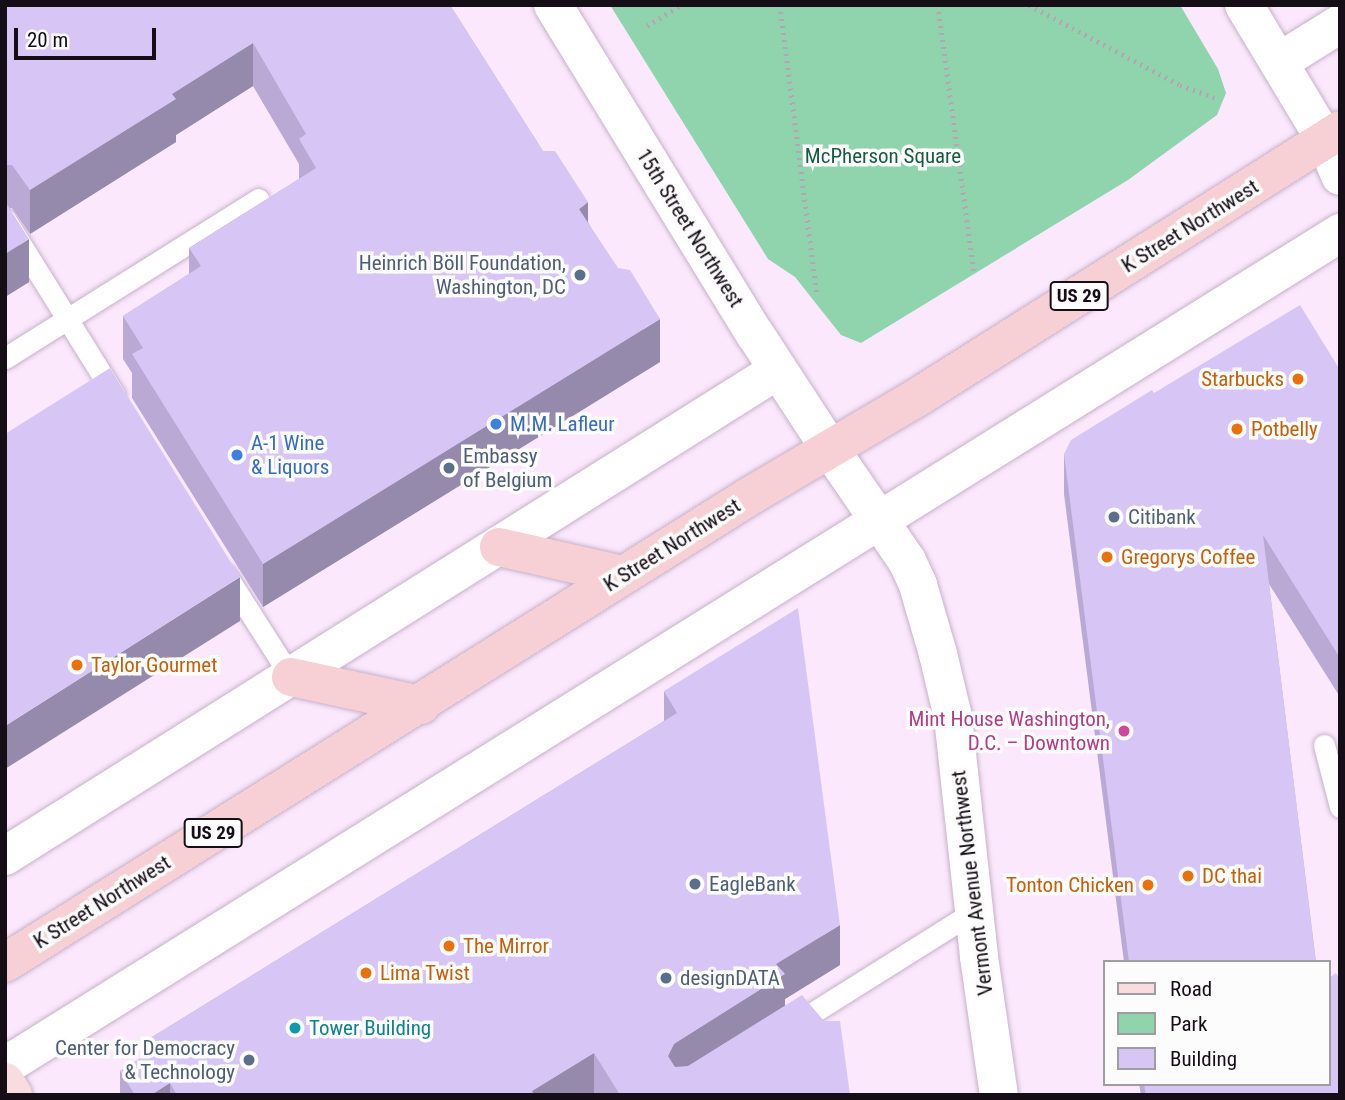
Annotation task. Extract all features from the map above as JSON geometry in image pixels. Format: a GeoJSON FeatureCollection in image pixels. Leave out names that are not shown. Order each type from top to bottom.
{"type":"FeatureCollection","features":[{"type":"Feature","properties":{"kind":"highway","name":"K Street Northwest"},"geometry":{"type":"LineString","coordinates":[[5,963],[421,705],[623,575],[1335,142]]}},
{"type":"Feature","properties":{"kind":"highway"},"geometry":{"type":"LineString","coordinates":[[499,547],[623,575]]}},
{"type":"Feature","properties":{"kind":"highway"},"geometry":{"type":"LineString","coordinates":[[290,677],[421,705]]}},
{"type":"Feature","properties":{"kind":"main road"},"geometry":{"type":"LineString","coordinates":[[5,1083],[13,1095]]}},
{"type":"Feature","properties":{"kind":"street","name":"15th Street Northwest"},"geometry":{"type":"LineString","coordinates":[[553,5],[778,370],[830,449]]}},
{"type":"Feature","properties":{"kind":"street"},"geometry":{"type":"LineString","coordinates":[[1244,5],[1279,62],[1335,142],[1340,176]]}},
{"type":"Feature","properties":{"kind":"street"},"geometry":{"type":"LineString","coordinates":[[1279,62],[1340,24]]}},
{"type":"Feature","properties":{"kind":"street"},"geometry":{"type":"LineString","coordinates":[[5,1066],[1340,233]]}},
{"type":"Feature","properties":{"kind":"street"},"geometry":{"type":"LineString","coordinates":[[5,856],[778,370]]}},
{"type":"Feature","properties":{"kind":"street","name":"Vermont Avenue Northwest"},"geometry":{"type":"LineString","coordinates":[[830,449],[907,561],[918,585],[938,654],[953,717],[999,1095]]}},
{"type":"Feature","properties":{"kind":"lane"},"geometry":{"type":"LineString","coordinates":[[5,358],[258,199]]}},
{"type":"Feature","properties":{"kind":"lane"},"geometry":{"type":"LineString","coordinates":[[5,219],[125,412]]}},
{"type":"Feature","properties":{"kind":"lane"},"geometry":{"type":"LineString","coordinates":[[218,562],[290,677]]}},
{"type":"Feature","properties":{"kind":"lane"},"geometry":{"type":"LineString","coordinates":[[1324,745],[1340,807]]}},
{"type":"Feature","properties":{"kind":"lane"},"geometry":{"type":"LineString","coordinates":[[775,1036],[975,911]]}},
{"type":"Feature","properties":{"kind":"path"},"geometry":{"type":"LineString","coordinates":[[647,26],[680,5]]}},
{"type":"Feature","properties":{"kind":"path"},"geometry":{"type":"LineString","coordinates":[[780,5],[817,294]]}},
{"type":"Feature","properties":{"kind":"path"},"geometry":{"type":"LineString","coordinates":[[938,5],[974,271]]}},
{"type":"Feature","properties":{"kind":"path"},"geometry":{"type":"LineString","coordinates":[[1029,5],[1180,85],[1214,98]]}},
{"type":"Feature","properties":{"kind":"green space","name":"McPherson Square"},"geometry":{"type":"Polygon","coordinates":[[[610,5],[1180,5],[1218,69],[1226,93],[1217,115],[1128,180],[861,343],[841,335],[795,277],[768,259],[610,5]]]}},
{"type":"Feature","properties":{"kind":"building"},"geometry":{"type":"Polygon","coordinates":[[[5,5],[450,5],[543,151],[555,151],[588,202],[579,209],[618,268],[630,270],[660,319],[263,564],[132,354],[143,348],[123,316],[201,266],[189,248],[316,168],[299,139],[306,134],[253,43],[172,94],[176,99],[30,190],[12,165],[5,165],[5,5]]]}},
{"type":"Feature","properties":{"kind":"building"},"geometry":{"type":"Polygon","coordinates":[[[5,201],[29,239],[5,254],[5,201]]]}},
{"type":"Feature","properties":{"kind":"building"},"geometry":{"type":"Polygon","coordinates":[[[1300,305],[1340,370],[1340,658],[1263,535],[1316,960],[1129,960],[1064,454],[1071,440],[1152,390],[1154,393],[1300,305]]]}},
{"type":"Feature","properties":{"kind":"building"},"geometry":{"type":"Polygon","coordinates":[[[110,368],[240,577],[5,726],[5,434],[110,368]]]}},
{"type":"Feature","properties":{"kind":"building"},"geometry":{"type":"Polygon","coordinates":[[[798,608],[840,925],[776,964],[785,974],[674,1044],[668,1056],[675,1067],[688,1066],[802,995],[824,1021],[840,1021],[850,1095],[620,1095],[594,1053],[532,1091],[534,1095],[177,1095],[170,1083],[151,1095],[135,1095],[120,1071],[151,1052],[144,1042],[677,713],[664,691],[798,608]]]}},
{"type":"Feature","properties":{"kind":"building"},"geometry":{"type":"Polygon","coordinates":[[[1336,973],[1340,980],[1340,1095],[1146,1095],[1144,1086],[1331,1086],[1331,977],[1336,973]]]}},
{"type":"Feature","properties":{"kind":"place","name":"Heinrich Böll Foundation, Washington, DC"},"geometry":{"type":"Point","coordinates":[580,275]}},
{"type":"Feature","properties":{"kind":"place","name":"Starbucks"},"geometry":{"type":"Point","coordinates":[1298,379]}},
{"type":"Feature","properties":{"kind":"place","name":"M.M. Lafleur"},"geometry":{"type":"Point","coordinates":[496,424]}},
{"type":"Feature","properties":{"kind":"place","name":"Potbelly"},"geometry":{"type":"Point","coordinates":[1237,429]}},
{"type":"Feature","properties":{"kind":"place","name":"A-1 Wine & Liquors"},"geometry":{"type":"Point","coordinates":[237,455]}},
{"type":"Feature","properties":{"kind":"place","name":"Embassy of Belgium"},"geometry":{"type":"Point","coordinates":[449,468]}},
{"type":"Feature","properties":{"kind":"place","name":"Citibank"},"geometry":{"type":"Point","coordinates":[1114,517]}},
{"type":"Feature","properties":{"kind":"place","name":"Gregorys Coffee"},"geometry":{"type":"Point","coordinates":[1107,557]}},
{"type":"Feature","properties":{"kind":"place","name":"Taylor Gourmet"},"geometry":{"type":"Point","coordinates":[77,665]}},
{"type":"Feature","properties":{"kind":"place","name":"Mint House Washington, D.C. – Downtown"},"geometry":{"type":"Point","coordinates":[1124,731]}},
{"type":"Feature","properties":{"kind":"place","name":"DC thai"},"geometry":{"type":"Point","coordinates":[1188,876]}},
{"type":"Feature","properties":{"kind":"place","name":"EagleBank"},"geometry":{"type":"Point","coordinates":[695,884]}},
{"type":"Feature","properties":{"kind":"place","name":"Tonton Chicken"},"geometry":{"type":"Point","coordinates":[1148,885]}},
{"type":"Feature","properties":{"kind":"place","name":"The Mirror"},"geometry":{"type":"Point","coordinates":[449,946]}},
{"type":"Feature","properties":{"kind":"place","name":"Lima Twist"},"geometry":{"type":"Point","coordinates":[366,973]}},
{"type":"Feature","properties":{"kind":"place","name":"designDATA"},"geometry":{"type":"Point","coordinates":[666,978]}},
{"type":"Feature","properties":{"kind":"place","name":"Tower Building"},"geometry":{"type":"Point","coordinates":[295,1028]}},
{"type":"Feature","properties":{"kind":"place","name":"Center for Democracy & Technology"},"geometry":{"type":"Point","coordinates":[249,1060]}}]}
